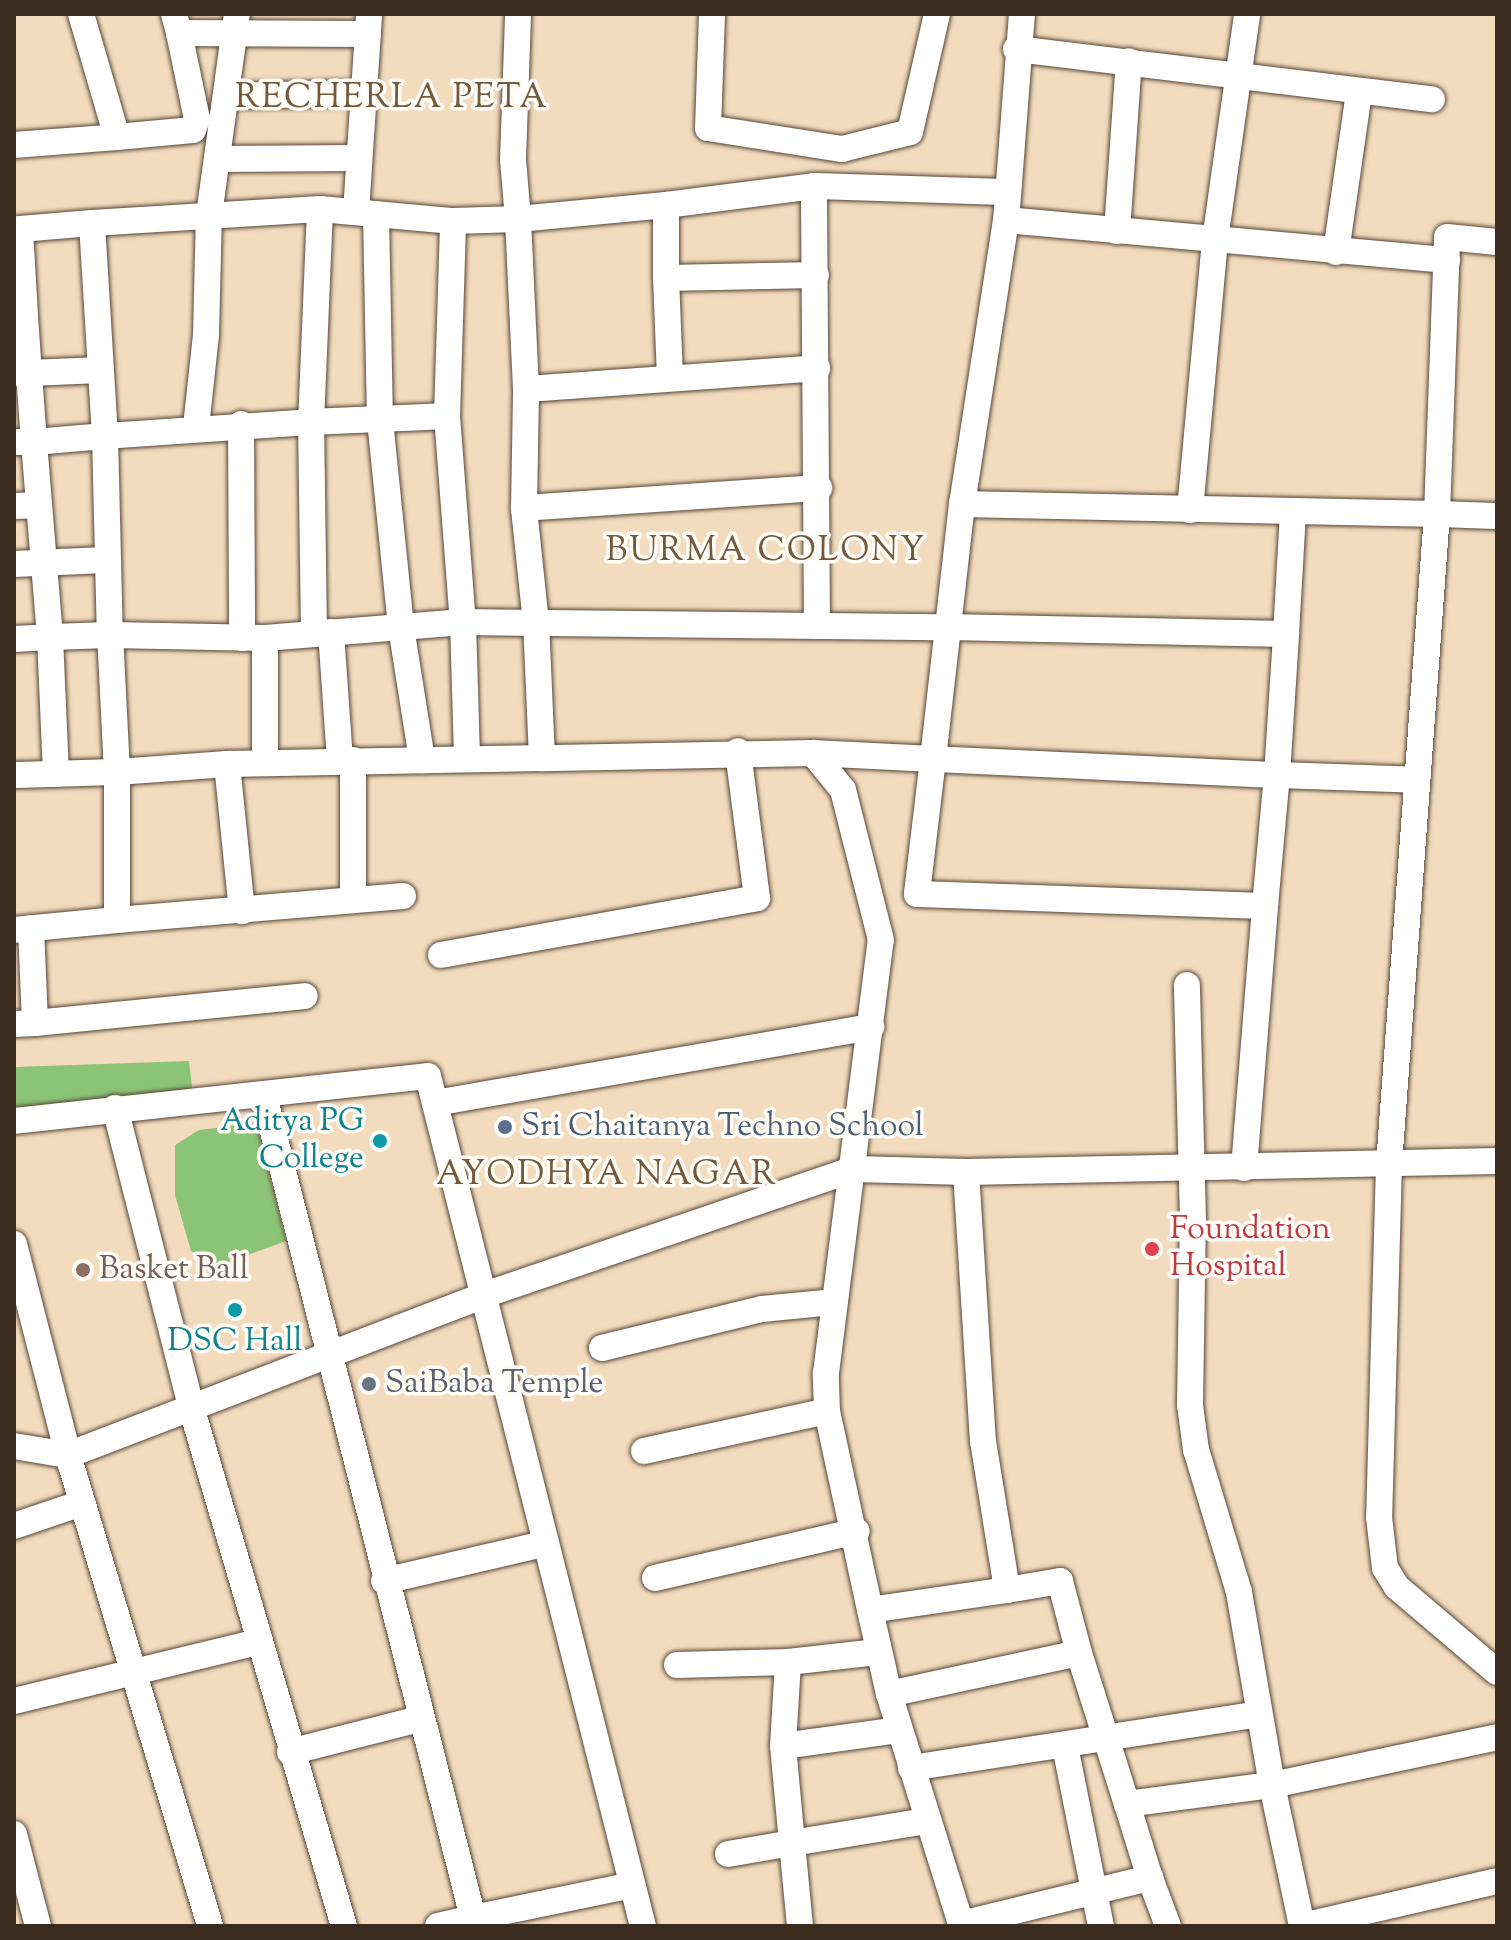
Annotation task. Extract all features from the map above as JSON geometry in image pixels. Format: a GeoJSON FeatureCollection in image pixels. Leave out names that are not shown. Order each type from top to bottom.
{"type":"FeatureCollection","features":[{"type":"Feature","properties":{"kind":"street"},"geometry":{"type":"LineString","coordinates":[[81,14],[117,137]]}},
{"type":"Feature","properties":{"kind":"street"},"geometry":{"type":"LineString","coordinates":[[518,14],[513,160],[526,389],[524,508],[536,623],[542,758]]}},
{"type":"Feature","properties":{"kind":"street"},"geometry":{"type":"LineString","coordinates":[[712,14],[708,128],[842,149],[910,132],[937,14]]}},
{"type":"Feature","properties":{"kind":"street"},"geometry":{"type":"LineString","coordinates":[[917,894],[962,504],[1006,220],[1016,49],[1022,14]]}},
{"type":"Feature","properties":{"kind":"street"},"geometry":{"type":"LineString","coordinates":[[1190,510],[1215,240],[1247,14]]}},
{"type":"Feature","properties":{"kind":"street"},"geometry":{"type":"LineString","coordinates":[[14,145],[193,130],[197,119],[177,24],[369,24],[359,158],[366,213],[380,420],[401,627],[422,760]]}},
{"type":"Feature","properties":{"kind":"street"},"geometry":{"type":"LineString","coordinates":[[196,427],[206,335],[209,215],[236,24]]}},
{"type":"Feature","properties":{"kind":"street"},"geometry":{"type":"LineString","coordinates":[[1016,49],[1238,73],[1359,92],[1432,99]]}},
{"type":"Feature","properties":{"kind":"street"},"geometry":{"type":"LineString","coordinates":[[1117,231],[1129,61]]}},
{"type":"Feature","properties":{"kind":"street"},"geometry":{"type":"LineString","coordinates":[[1336,252],[1359,92]]}},
{"type":"Feature","properties":{"kind":"street"},"geometry":{"type":"LineString","coordinates":[[227,96],[364,93]]}},
{"type":"Feature","properties":{"kind":"street"},"geometry":{"type":"LineString","coordinates":[[217,159],[359,158]]}},
{"type":"Feature","properties":{"kind":"street"},"geometry":{"type":"LineString","coordinates":[[56,774],[50,637],[43,565],[26,505],[17,229],[320,209],[453,221],[518,219],[666,205],[814,186],[1007,192]]}},
{"type":"Feature","properties":{"kind":"street"},"geometry":{"type":"LineString","coordinates":[[814,186],[819,488],[817,626]]}},
{"type":"Feature","properties":{"kind":"street"},"geometry":{"type":"LineString","coordinates":[[666,205],[670,377]]}},
{"type":"Feature","properties":{"kind":"street"},"geometry":{"type":"LineString","coordinates":[[320,209],[311,422],[322,632],[346,760],[353,898]]}},
{"type":"Feature","properties":{"kind":"street"},"geometry":{"type":"LineString","coordinates":[[1006,220],[1447,260]]}},
{"type":"Feature","properties":{"kind":"street"},"geometry":{"type":"LineString","coordinates":[[453,221],[447,416],[463,622],[467,759]]}},
{"type":"Feature","properties":{"kind":"street"},"geometry":{"type":"LineString","coordinates":[[92,223],[105,436],[105,560],[117,772],[117,920]]}},
{"type":"Feature","properties":{"kind":"street"},"geometry":{"type":"LineString","coordinates":[[1497,242],[1447,237],[1437,514],[1389,1164],[1379,1517],[1385,1568],[1397,1587],[1497,1672]]}},
{"type":"Feature","properties":{"kind":"street"},"geometry":{"type":"LineString","coordinates":[[666,278],[816,275]]}},
{"type":"Feature","properties":{"kind":"street"},"geometry":{"type":"LineString","coordinates":[[526,389],[817,368]]}},
{"type":"Feature","properties":{"kind":"street"},"geometry":{"type":"LineString","coordinates":[[21,373],[101,370]]}},
{"type":"Feature","properties":{"kind":"street"},"geometry":{"type":"LineString","coordinates":[[24,442],[241,424],[447,416]]}},
{"type":"Feature","properties":{"kind":"street"},"geometry":{"type":"LineString","coordinates":[[241,424],[253,638],[265,762]]}},
{"type":"Feature","properties":{"kind":"street"},"geometry":{"type":"LineString","coordinates":[[524,508],[819,488]]}},
{"type":"Feature","properties":{"kind":"street"},"geometry":{"type":"LineString","coordinates":[[962,504],[1497,516]]}},
{"type":"Feature","properties":{"kind":"street"},"geometry":{"type":"LineString","coordinates":[[1244,1168],[1277,775],[1293,513]]}},
{"type":"Feature","properties":{"kind":"street"},"geometry":{"type":"LineString","coordinates":[[14,564],[105,560]]}},
{"type":"Feature","properties":{"kind":"street"},"geometry":{"type":"LineString","coordinates":[[14,639],[110,635],[253,638],[463,622],[1286,634]]}},
{"type":"Feature","properties":{"kind":"street"},"geometry":{"type":"LineString","coordinates":[[14,775],[265,762],[542,758],[738,751],[1417,780]]}},
{"type":"Feature","properties":{"kind":"street"},"geometry":{"type":"LineString","coordinates":[[441,955],[757,898],[738,751]]}},
{"type":"Feature","properties":{"kind":"street"},"geometry":{"type":"LineString","coordinates":[[813,753],[843,790],[881,940],[855,1169],[833,1302],[827,1411],[857,1531],[877,1652],[954,1925],[1150,1878]]}},
{"type":"Feature","properties":{"kind":"street"},"geometry":{"type":"LineString","coordinates":[[227,764],[242,911]]}},
{"type":"Feature","properties":{"kind":"street"},"geometry":{"type":"LineString","coordinates":[[875,909],[917,894],[1265,906]]}},
{"type":"Feature","properties":{"kind":"street"},"geometry":{"type":"LineString","coordinates":[[305,996],[25,1023],[22,929],[403,896]]}},
{"type":"Feature","properties":{"kind":"street"},"geometry":{"type":"LineString","coordinates":[[1187,985],[1192,1168],[1190,1405],[1196,1450],[1239,1592],[1272,1785],[1302,1926],[1497,1881]]}},
{"type":"Feature","properties":{"kind":"street"},"geometry":{"type":"LineString","coordinates":[[435,1103],[871,1027]]}},
{"type":"Feature","properties":{"kind":"street"},"geometry":{"type":"LineString","coordinates":[[14,1121],[428,1076],[543,1544],[643,1926]]}},
{"type":"Feature","properties":{"kind":"street"},"geometry":{"type":"LineString","coordinates":[[264,1096],[419,1719],[473,1918]]}},
{"type":"Feature","properties":{"kind":"street"},"geometry":{"type":"LineString","coordinates":[[115,1108],[192,1410],[290,1752],[344,1926]]}},
{"type":"Feature","properties":{"kind":"street"},"geometry":{"type":"LineString","coordinates":[[14,1446],[68,1455],[192,1410],[484,1295],[855,1169],[966,1172],[1497,1161]]}},
{"type":"Feature","properties":{"kind":"street"},"geometry":{"type":"LineString","coordinates":[[966,1172],[983,1441],[1007,1590]]}},
{"type":"Feature","properties":{"kind":"street"},"geometry":{"type":"LineString","coordinates":[[14,1244],[68,1455],[210,1926]]}},
{"type":"Feature","properties":{"kind":"street"},"geometry":{"type":"LineString","coordinates":[[602,1348],[762,1309],[833,1302]]}},
{"type":"Feature","properties":{"kind":"street"},"geometry":{"type":"LineString","coordinates":[[644,1451],[827,1411]]}},
{"type":"Feature","properties":{"kind":"street"},"geometry":{"type":"LineString","coordinates":[[14,1526],[82,1503]]}},
{"type":"Feature","properties":{"kind":"street"},"geometry":{"type":"LineString","coordinates":[[655,1578],[857,1531]]}},
{"type":"Feature","properties":{"kind":"street"},"geometry":{"type":"LineString","coordinates":[[384,1581],[543,1544]]}},
{"type":"Feature","properties":{"kind":"street"},"geometry":{"type":"LineString","coordinates":[[870,1610],[1060,1581],[1079,1653],[1168,1926]]}},
{"type":"Feature","properties":{"kind":"street"},"geometry":{"type":"LineString","coordinates":[[14,1701],[258,1642]]}},
{"type":"Feature","properties":{"kind":"street"},"geometry":{"type":"LineString","coordinates":[[677,1665],[788,1662],[877,1652]]}},
{"type":"Feature","properties":{"kind":"street"},"geometry":{"type":"LineString","coordinates":[[889,1694],[1079,1653]]}},
{"type":"Feature","properties":{"kind":"street"},"geometry":{"type":"LineString","coordinates":[[788,1662],[783,1746],[800,1926]]}},
{"type":"Feature","properties":{"kind":"street"},"geometry":{"type":"LineString","coordinates":[[911,1768],[1259,1714]]}},
{"type":"Feature","properties":{"kind":"street"},"geometry":{"type":"LineString","coordinates":[[290,1752],[419,1719]]}},
{"type":"Feature","properties":{"kind":"street"},"geometry":{"type":"LineString","coordinates":[[783,1746],[898,1730]]}},
{"type":"Feature","properties":{"kind":"street"},"geometry":{"type":"LineString","coordinates":[[1127,1804],[1272,1785],[1497,1737]]}},
{"type":"Feature","properties":{"kind":"street"},"geometry":{"type":"LineString","coordinates":[[1065,1746],[1092,1894],[1101,1926]]}},
{"type":"Feature","properties":{"kind":"street"},"geometry":{"type":"LineString","coordinates":[[728,1854],[926,1821]]}},
{"type":"Feature","properties":{"kind":"street"},"geometry":{"type":"LineString","coordinates":[[14,1834],[20,1882],[38,1926]]}},
{"type":"Feature","properties":{"kind":"street"},"geometry":{"type":"LineString","coordinates":[[438,1926],[632,1885]]}},
{"type":"Feature","properties":{"kind":"green space"},"geometry":{"type":"Polygon","coordinates":[[[189,1061],[193,1095],[14,1112],[14,1067],[189,1061]]]}},
{"type":"Feature","properties":{"kind":"green space"},"geometry":{"type":"Polygon","coordinates":[[[256,1123],[286,1241],[221,1265],[191,1251],[175,1195],[175,1145],[199,1130],[256,1123]]]}},
{"type":"Feature","properties":{"kind":"place","name":"Sri Chaitanya Techno School"},"geometry":{"type":"Point","coordinates":[505,1127]}},
{"type":"Feature","properties":{"kind":"place","name":"Aditya PG College"},"geometry":{"type":"Point","coordinates":[380,1141]}},
{"type":"Feature","properties":{"kind":"place","name":"Foundation Hospital"},"geometry":{"type":"Point","coordinates":[1152,1249]}},
{"type":"Feature","properties":{"kind":"place","name":"Basket Ball"},"geometry":{"type":"Point","coordinates":[83,1270]}},
{"type":"Feature","properties":{"kind":"place","name":"DSC Hall"},"geometry":{"type":"Point","coordinates":[235,1310]}},
{"type":"Feature","properties":{"kind":"place","name":"SaiBaba Temple"},"geometry":{"type":"Point","coordinates":[369,1384]}},
{"type":"Feature","properties":{"kind":"district","name":"RECHERLA PETA"},"geometry":{"type":"Point","coordinates":[392,99]}},
{"type":"Feature","properties":{"kind":"district","name":"BURMA COLONY"},"geometry":{"type":"Point","coordinates":[766,552]}},
{"type":"Feature","properties":{"kind":"district","name":"AYODHYA NAGAR"},"geometry":{"type":"Point","coordinates":[607,1176]}}]}
